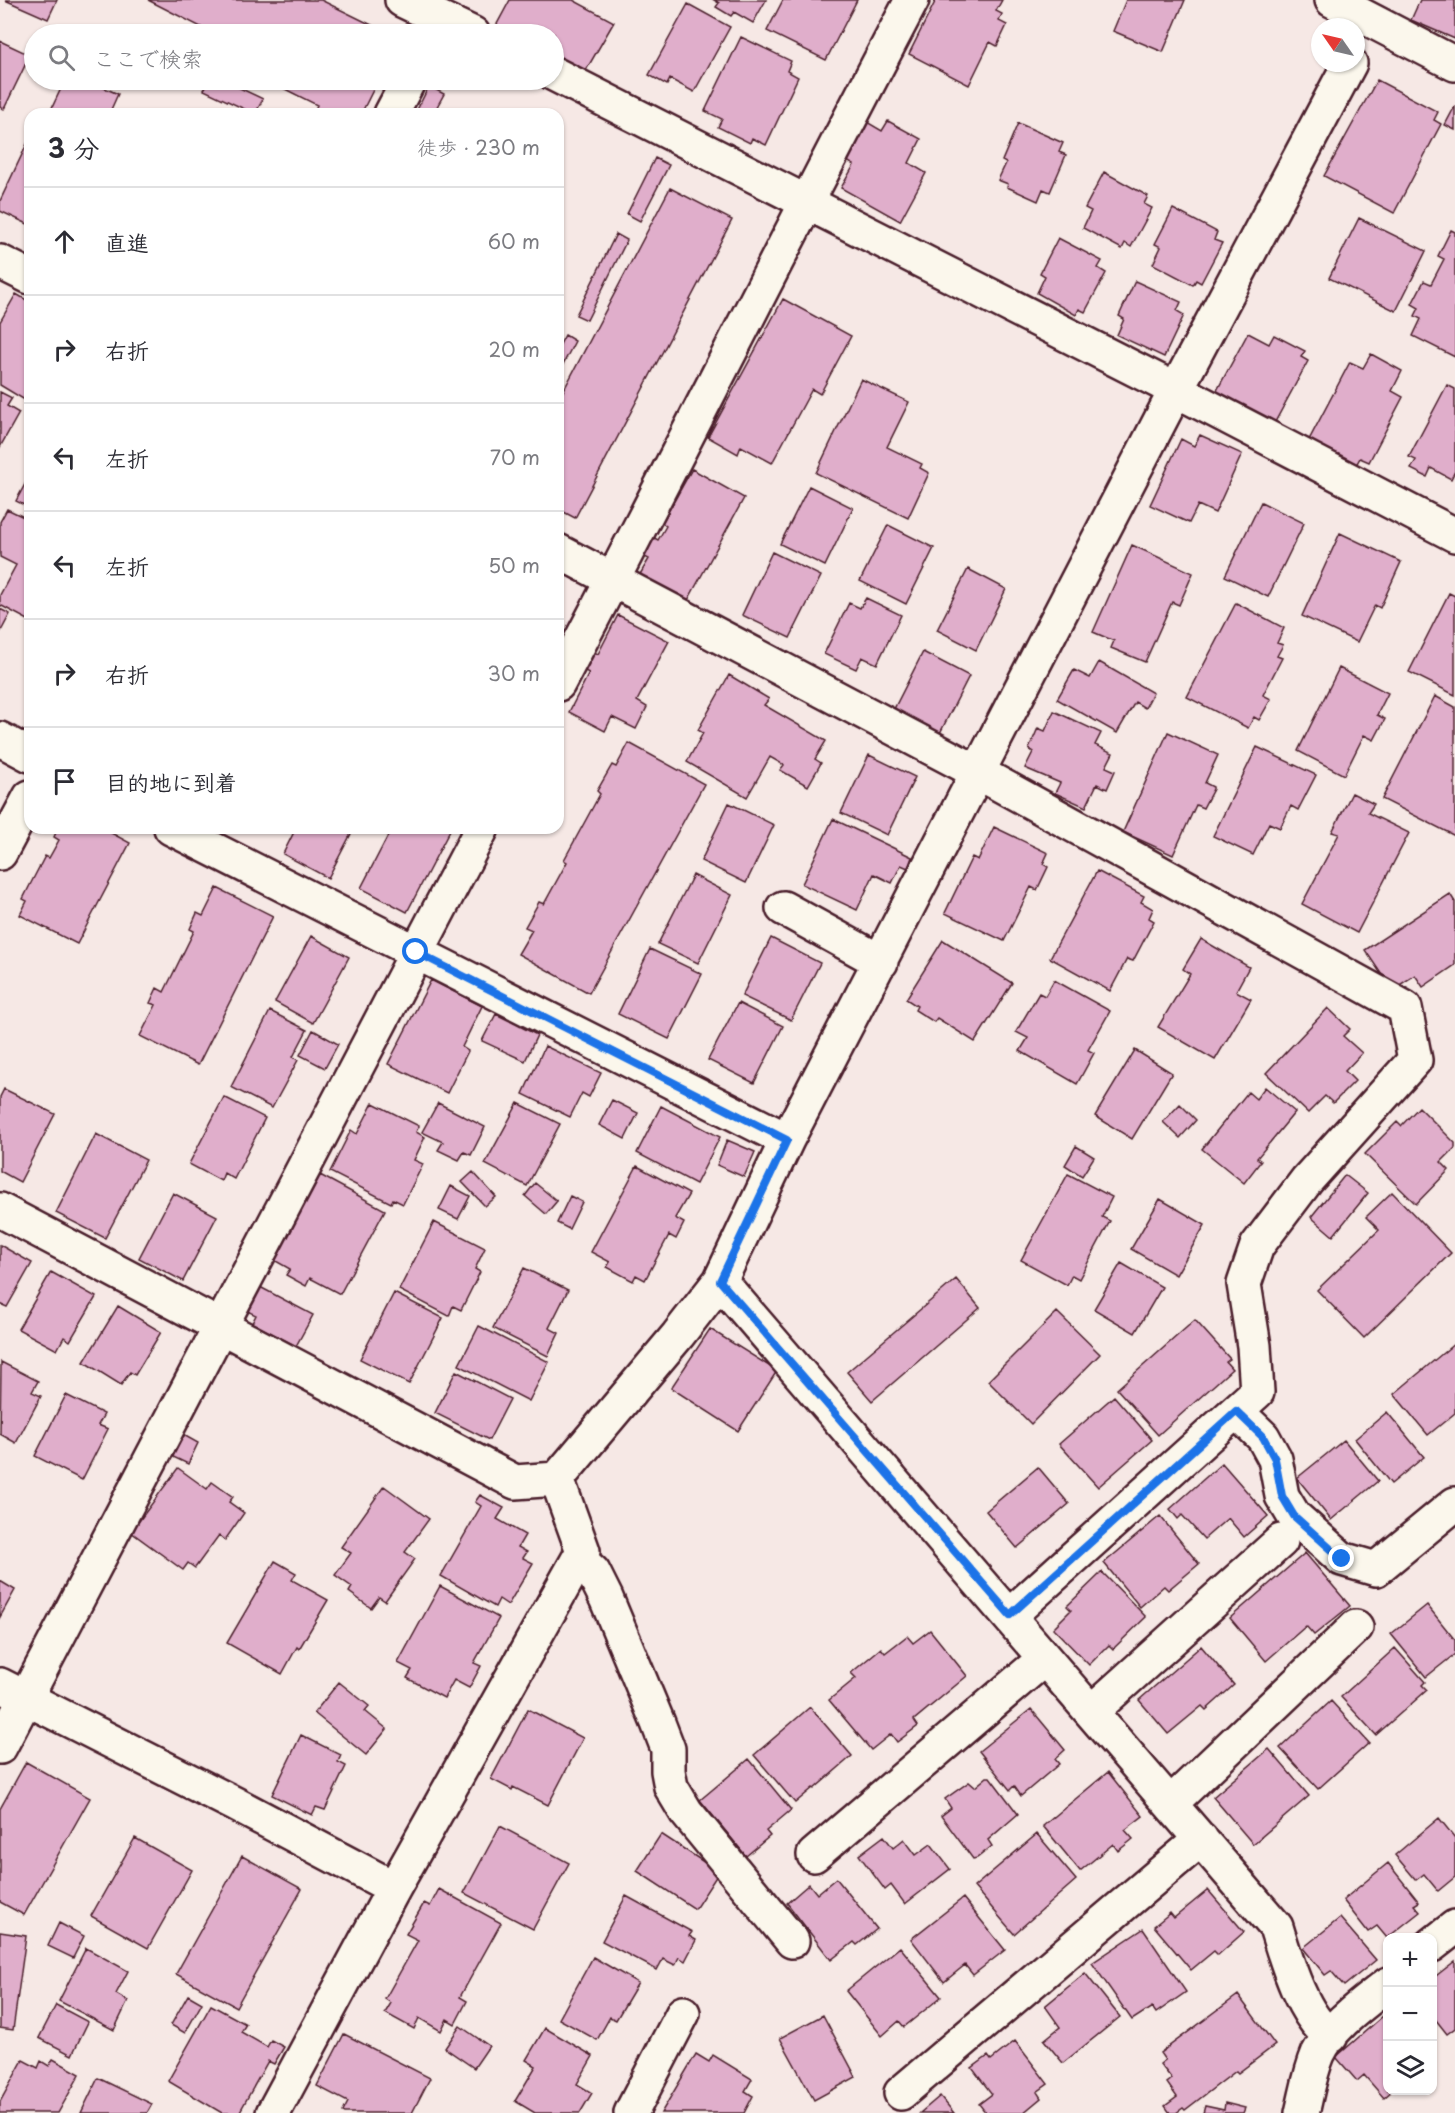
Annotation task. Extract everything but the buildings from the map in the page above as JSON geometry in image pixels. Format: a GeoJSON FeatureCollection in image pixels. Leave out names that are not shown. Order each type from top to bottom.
{"type":"FeatureCollection","features":[{"type":"Feature","properties":{"kind":"street"},"geometry":{"type":"LineString","coordinates":[[402,0],[442,18]]}},
{"type":"Feature","properties":{"kind":"street"},"geometry":{"type":"LineString","coordinates":[[564,673],[805,202],[912,0]]}},
{"type":"Feature","properties":{"kind":"street"},"geometry":{"type":"LineString","coordinates":[[1332,0],[1379,11],[1455,64]]}},
{"type":"Feature","properties":{"kind":"street"},"geometry":{"type":"LineString","coordinates":[[1365,36],[1379,11]]}},
{"type":"Feature","properties":{"kind":"street"},"geometry":{"type":"LineString","coordinates":[[0,1210],[514,1482],[557,1479],[678,1335],[720,1281],[787,1140],[1176,390],[1345,72]]}},
{"type":"Feature","properties":{"kind":"street"},"geometry":{"type":"LineString","coordinates":[[564,79],[1176,390],[1455,535]]}},
{"type":"Feature","properties":{"kind":"street"},"geometry":{"type":"LineString","coordinates":[[394,108],[404,90]]}},
{"type":"Feature","properties":{"kind":"street"},"geometry":{"type":"LineString","coordinates":[[0,262],[24,274]]}},
{"type":"Feature","properties":{"kind":"street"},"geometry":{"type":"LineString","coordinates":[[564,554],[979,773],[1405,1008],[1415,1060],[1307,1180],[1257,1246],[1244,1284],[1254,1346],[1257,1392],[1010,1615]]}},
{"type":"Feature","properties":{"kind":"street"},"geometry":{"type":"LineString","coordinates":[[0,739],[24,752]]}},
{"type":"Feature","properties":{"kind":"street"},"geometry":{"type":"LineString","coordinates":[[0,852],[24,808]]}},
{"type":"Feature","properties":{"kind":"street"},"geometry":{"type":"LineString","coordinates":[[183,834],[787,1140]]}},
{"type":"Feature","properties":{"kind":"street"},"geometry":{"type":"LineString","coordinates":[[0,1747],[12,1691],[220,1326],[479,834]]}},
{"type":"Feature","properties":{"kind":"street"},"geometry":{"type":"LineString","coordinates":[[783,908],[881,962]]}},
{"type":"Feature","properties":{"kind":"street"},"geometry":{"type":"LineString","coordinates":[[720,1281],[1010,1615],[1044,1659],[1276,1927],[1290,1972],[1312,2017],[1322,2030],[1331,2036]]}},
{"type":"Feature","properties":{"kind":"street"},"geometry":{"type":"LineString","coordinates":[[1236,1411],[1263,1437],[1275,1459],[1282,1496],[1294,1516],[1342,1559],[1376,1569],[1455,1504]]}},
{"type":"Feature","properties":{"kind":"street"},"geometry":{"type":"LineString","coordinates":[[273,2113],[394,1888],[583,1551],[557,1479]]}},
{"type":"Feature","properties":{"kind":"street"},"geometry":{"type":"LineString","coordinates":[[1091,1712],[1281,1541]]}},
{"type":"Feature","properties":{"kind":"street"},"geometry":{"type":"LineString","coordinates":[[579,1559],[593,1572],[606,1598],[658,1723],[668,1749],[671,1787],[686,1812],[792,1941]]}},
{"type":"Feature","properties":{"kind":"street"},"geometry":{"type":"LineString","coordinates":[[1170,1804],[1356,1628]]}},
{"type":"Feature","properties":{"kind":"street"},"geometry":{"type":"LineString","coordinates":[[814,1855],[1044,1659]]}},
{"type":"Feature","properties":{"kind":"street"},"geometry":{"type":"LineString","coordinates":[[12,1691],[394,1888]]}},
{"type":"Feature","properties":{"kind":"street"},"geometry":{"type":"LineString","coordinates":[[901,2093],[1201,1839]]}},
{"type":"Feature","properties":{"kind":"street"},"geometry":{"type":"LineString","coordinates":[[1437,1942],[1455,1927]]}},
{"type":"Feature","properties":{"kind":"street"},"geometry":{"type":"LineString","coordinates":[[1302,2113],[1310,2074],[1319,2051],[1344,2020],[1384,1987]]}},
{"type":"Feature","properties":{"kind":"street"},"geometry":{"type":"LineString","coordinates":[[631,2113],[683,2013]]}},
{"type":"Feature","properties":{"kind":"route"},"geometry":{"type":"LineString","coordinates":[[416,952],[787,1140],[720,1281],[1010,1615],[1236,1411],[1263,1437],[1275,1459],[1282,1496],[1294,1516],[1342,1559]]}}]}
